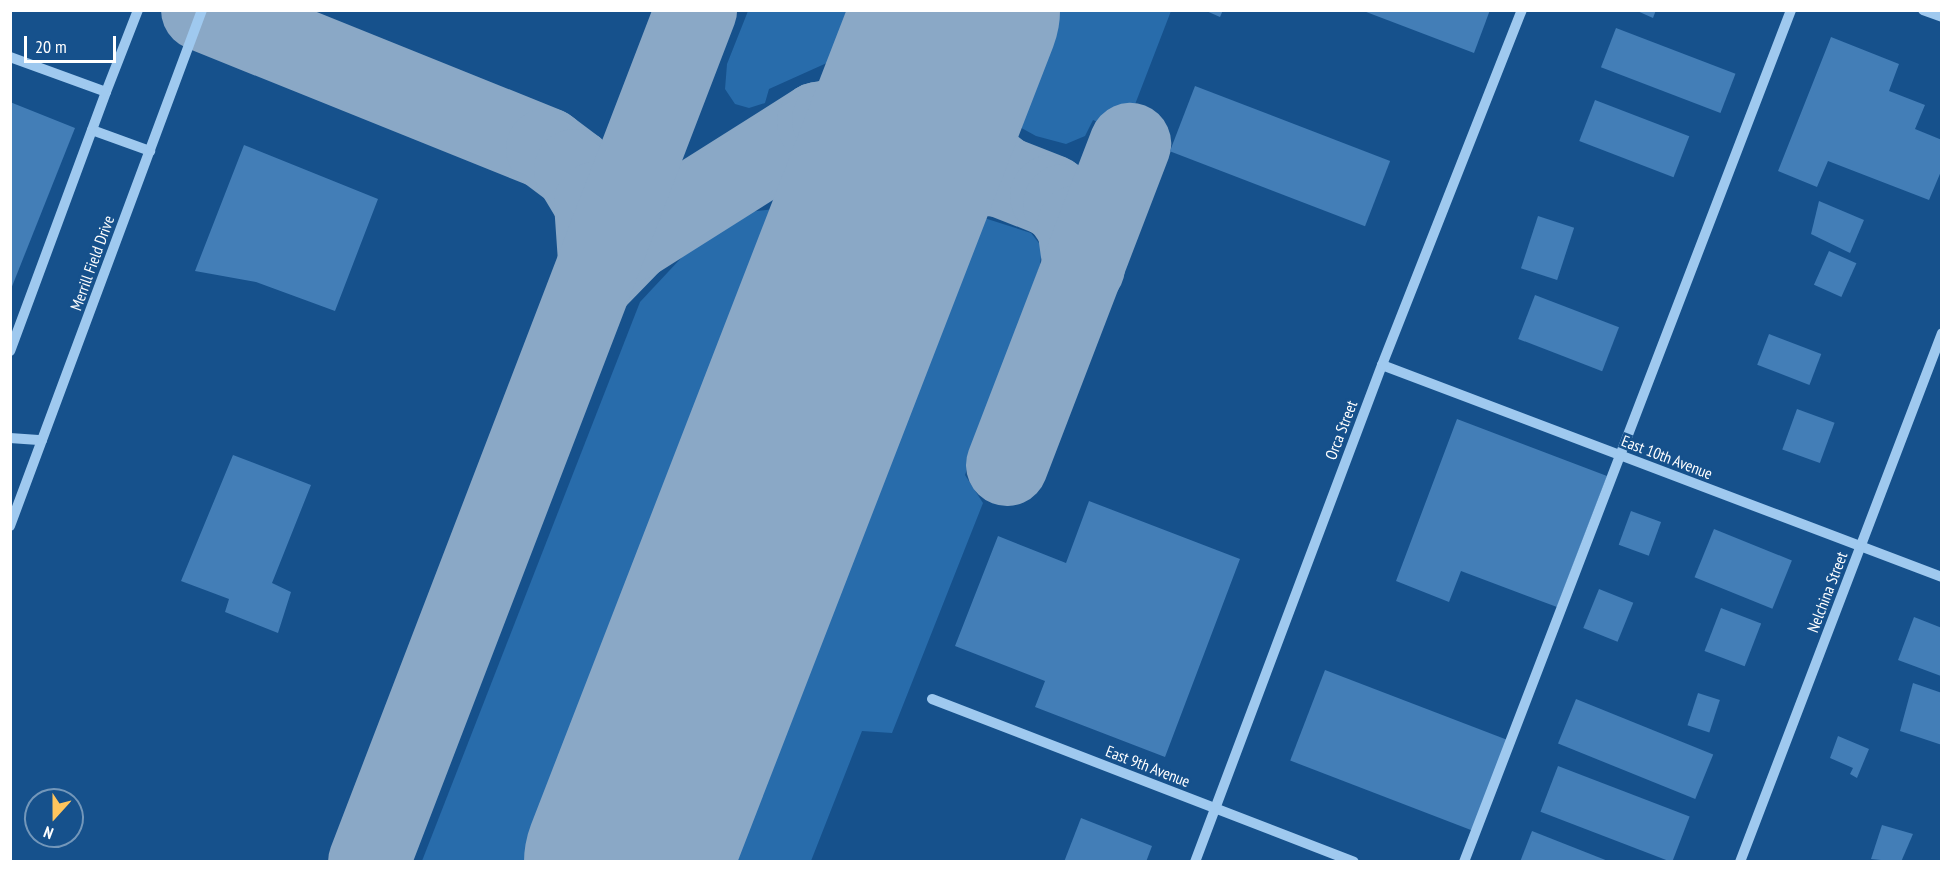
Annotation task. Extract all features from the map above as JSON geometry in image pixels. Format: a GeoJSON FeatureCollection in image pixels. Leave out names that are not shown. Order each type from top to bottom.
{"type":"FeatureCollection","features":[{"type":"Feature","properties":{"kind":"street"},"geometry":{"type":"LineString","coordinates":[[10,351],[138,10]]}},
{"type":"Feature","properties":{"kind":"street","name":"Merrill Field Drive"},"geometry":{"type":"LineString","coordinates":[[10,525],[202,10]]}},
{"type":"Feature","properties":{"kind":"street","name":"Orca Street"},"geometry":{"type":"LineString","coordinates":[[1195,861],[1382,365],[1522,10]]}},
{"type":"Feature","properties":{"kind":"street"},"geometry":{"type":"LineString","coordinates":[[1464,861],[1618,454],[1791,10]]}},
{"type":"Feature","properties":{"kind":"street"},"geometry":{"type":"LineString","coordinates":[[1923,10],[1941,17]]}},
{"type":"Feature","properties":{"kind":"street"},"geometry":{"type":"LineString","coordinates":[[10,57],[106,92]]}},
{"type":"Feature","properties":{"kind":"street"},"geometry":{"type":"LineString","coordinates":[[92,130],[150,151]]}},
{"type":"Feature","properties":{"kind":"street","name":"Nelchina Street"},"geometry":{"type":"LineString","coordinates":[[1740,861],[1941,333]]}},
{"type":"Feature","properties":{"kind":"street","name":"East 10th Avenue"},"geometry":{"type":"LineString","coordinates":[[1382,365],[1941,577]]}},
{"type":"Feature","properties":{"kind":"street"},"geometry":{"type":"LineString","coordinates":[[10,438],[42,440]]}},
{"type":"Feature","properties":{"kind":"street","name":"East 9th Avenue"},"geometry":{"type":"LineString","coordinates":[[932,699],[1354,861]]}},
{"type":"Feature","properties":{"kind":"shaded area"},"geometry":{"type":"Polygon","coordinates":[[[748,10],[880,11],[866,29],[829,62],[769,89],[765,103],[749,108],[735,104],[725,89],[727,64],[748,10]]]}},
{"type":"Feature","properties":{"kind":"shaded area"},"geometry":{"type":"Polygon","coordinates":[[[1033,11],[1171,11],[1124,133],[1093,120],[1085,136],[1066,144],[1036,136],[1009,121],[1003,105],[1033,11]]]}},
{"type":"Feature","properties":{"kind":"shaded area"},"geometry":{"type":"Polygon","coordinates":[[[774,209],[796,212],[793,259],[554,861],[422,861],[640,302],[697,241],[748,212],[774,209]]]}},
{"type":"Feature","properties":{"kind":"shaded area"},"geometry":{"type":"Polygon","coordinates":[[[978,216],[1031,233],[1042,247],[1040,265],[965,475],[983,503],[892,733],[862,731],[811,861],[705,861],[943,240],[952,226],[978,216]]]}},
{"type":"Feature","properties":{"kind":"building"},"geometry":{"type":"Polygon","coordinates":[[[1204,10],[1223,10],[1220,17],[1204,10]]]}},
{"type":"Feature","properties":{"kind":"building"},"geometry":{"type":"Polygon","coordinates":[[[1361,10],[1490,10],[1474,53],[1361,10]]]}},
{"type":"Feature","properties":{"kind":"building"},"geometry":{"type":"Polygon","coordinates":[[[1635,10],[1656,10],[1653,18],[1635,10]]]}},
{"type":"Feature","properties":{"kind":"building"},"geometry":{"type":"Polygon","coordinates":[[[1616,28],[1735,74],[1720,113],[1601,67],[1616,28]]]}},
{"type":"Feature","properties":{"kind":"building"},"geometry":{"type":"Polygon","coordinates":[[[1831,37],[1899,64],[1889,91],[1925,105],[1915,129],[1942,140],[1942,169],[1929,200],[1828,161],[1817,187],[1778,171],[1831,37]]]}},
{"type":"Feature","properties":{"kind":"building"},"geometry":{"type":"Polygon","coordinates":[[[1195,86],[1390,161],[1365,226],[1170,151],[1195,86]]]}},
{"type":"Feature","properties":{"kind":"building"},"geometry":{"type":"Polygon","coordinates":[[[1595,100],[1689,136],[1674,177],[1579,141],[1595,100]]]}},
{"type":"Feature","properties":{"kind":"building"},"geometry":{"type":"Polygon","coordinates":[[[10,102],[75,128],[11,289],[10,289],[10,102]]]}},
{"type":"Feature","properties":{"kind":"building"},"geometry":{"type":"Polygon","coordinates":[[[244,145],[378,199],[335,311],[256,282],[195,271],[244,145]]]}},
{"type":"Feature","properties":{"kind":"building"},"geometry":{"type":"Polygon","coordinates":[[[1819,201],[1864,220],[1850,253],[1811,234],[1819,201]]]}},
{"type":"Feature","properties":{"kind":"building"},"geometry":{"type":"Polygon","coordinates":[[[1538,216],[1574,228],[1557,280],[1521,268],[1538,216]]]}},
{"type":"Feature","properties":{"kind":"building"},"geometry":{"type":"Polygon","coordinates":[[[1829,251],[1856,263],[1841,297],[1814,285],[1829,251]]]}},
{"type":"Feature","properties":{"kind":"building"},"geometry":{"type":"Polygon","coordinates":[[[1535,295],[1619,327],[1602,371],[1518,339],[1535,295]]]}},
{"type":"Feature","properties":{"kind":"building"},"geometry":{"type":"Polygon","coordinates":[[[1769,334],[1821,354],[1809,385],[1757,365],[1769,334]]]}},
{"type":"Feature","properties":{"kind":"building"},"geometry":{"type":"Polygon","coordinates":[[[1797,409],[1835,423],[1820,463],[1782,449],[1797,409]]]}},
{"type":"Feature","properties":{"kind":"building"},"geometry":{"type":"Polygon","coordinates":[[[1457,419],[1607,476],[1557,607],[1461,571],[1449,602],[1396,581],[1457,419]]]}},
{"type":"Feature","properties":{"kind":"building"},"geometry":{"type":"Polygon","coordinates":[[[233,455],[311,485],[272,583],[291,592],[278,633],[225,612],[229,599],[181,581],[233,455]]]}},
{"type":"Feature","properties":{"kind":"building"},"geometry":{"type":"Polygon","coordinates":[[[1089,501],[1240,559],[1165,757],[1035,707],[1045,681],[955,646],[998,536],[1066,563],[1089,501]]]}},
{"type":"Feature","properties":{"kind":"building"},"geometry":{"type":"Polygon","coordinates":[[[1631,511],[1661,522],[1649,556],[1619,545],[1631,511]]]}},
{"type":"Feature","properties":{"kind":"building"},"geometry":{"type":"Polygon","coordinates":[[[1714,529],[1792,560],[1772,609],[1695,577],[1714,529]]]}},
{"type":"Feature","properties":{"kind":"building"},"geometry":{"type":"Polygon","coordinates":[[[1599,589],[1633,603],[1618,642],[1583,628],[1599,589]]]}},
{"type":"Feature","properties":{"kind":"building"},"geometry":{"type":"Polygon","coordinates":[[[1721,608],[1761,623],[1745,666],[1705,651],[1721,608]]]}},
{"type":"Feature","properties":{"kind":"building"},"geometry":{"type":"Polygon","coordinates":[[[1914,617],[1942,628],[1941,676],[1898,660],[1914,617]]]}},
{"type":"Feature","properties":{"kind":"building"},"geometry":{"type":"Polygon","coordinates":[[[1325,670],[1509,741],[1474,831],[1290,761],[1325,670]]]}},
{"type":"Feature","properties":{"kind":"building"},"geometry":{"type":"Polygon","coordinates":[[[1913,683],[1942,693],[1942,745],[1900,731],[1913,683]]]}},
{"type":"Feature","properties":{"kind":"building"},"geometry":{"type":"Polygon","coordinates":[[[1698,693],[1720,700],[1709,732],[1687,725],[1698,693]]]}},
{"type":"Feature","properties":{"kind":"building"},"geometry":{"type":"Polygon","coordinates":[[[1576,699],[1713,754],[1695,799],[1558,744],[1576,699]]]}},
{"type":"Feature","properties":{"kind":"building"},"geometry":{"type":"Polygon","coordinates":[[[1838,736],[1869,749],[1857,778],[1850,774],[1853,768],[1830,758],[1838,736]]]}},
{"type":"Feature","properties":{"kind":"building"},"geometry":{"type":"Polygon","coordinates":[[[1558,766],[1690,817],[1671,862],[1540,812],[1558,766]]]}},
{"type":"Feature","properties":{"kind":"building"},"geometry":{"type":"Polygon","coordinates":[[[1081,818],[1152,846],[1146,862],[1064,862],[1081,818]]]}},
{"type":"Feature","properties":{"kind":"building"},"geometry":{"type":"Polygon","coordinates":[[[1882,825],[1913,834],[1901,862],[1871,859],[1882,825]]]}},
{"type":"Feature","properties":{"kind":"building"},"geometry":{"type":"Polygon","coordinates":[[[1532,831],[1608,861],[1608,862],[1520,862],[1532,831]]]}},
{"type":"Feature","properties":{"kind":"taxiway"},"geometry":{"type":"LineString","coordinates":[[202,10],[547,149],[575,170],[595,203],[599,260]]}},
{"type":"Feature","properties":{"kind":"taxiway"},"geometry":{"type":"LineString","coordinates":[[369,862],[696,10]]}},
{"type":"Feature","properties":{"kind":"taxiway"},"geometry":{"type":"LineString","coordinates":[[958,10],[946,60],[947,106],[953,124],[970,151],[1002,176]]}},
{"type":"Feature","properties":{"kind":"taxiway"},"geometry":{"type":"LineString","coordinates":[[595,279],[633,240],[818,123],[833,120],[861,121],[1051,196],[1064,205],[1078,226],[1084,268]]}},
{"type":"Feature","properties":{"kind":"taxiway"},"geometry":{"type":"LineString","coordinates":[[1007,465],[1130,144]]}},
{"type":"Feature","properties":{"kind":"taxiway"},"geometry":{"type":"LineString","coordinates":[[855,269],[892,207],[909,192],[960,173],[1002,176]]}},
{"type":"Feature","properties":{"kind":"runway"},"geometry":{"type":"LineString","coordinates":[[627,862],[957,10]]}}]}
